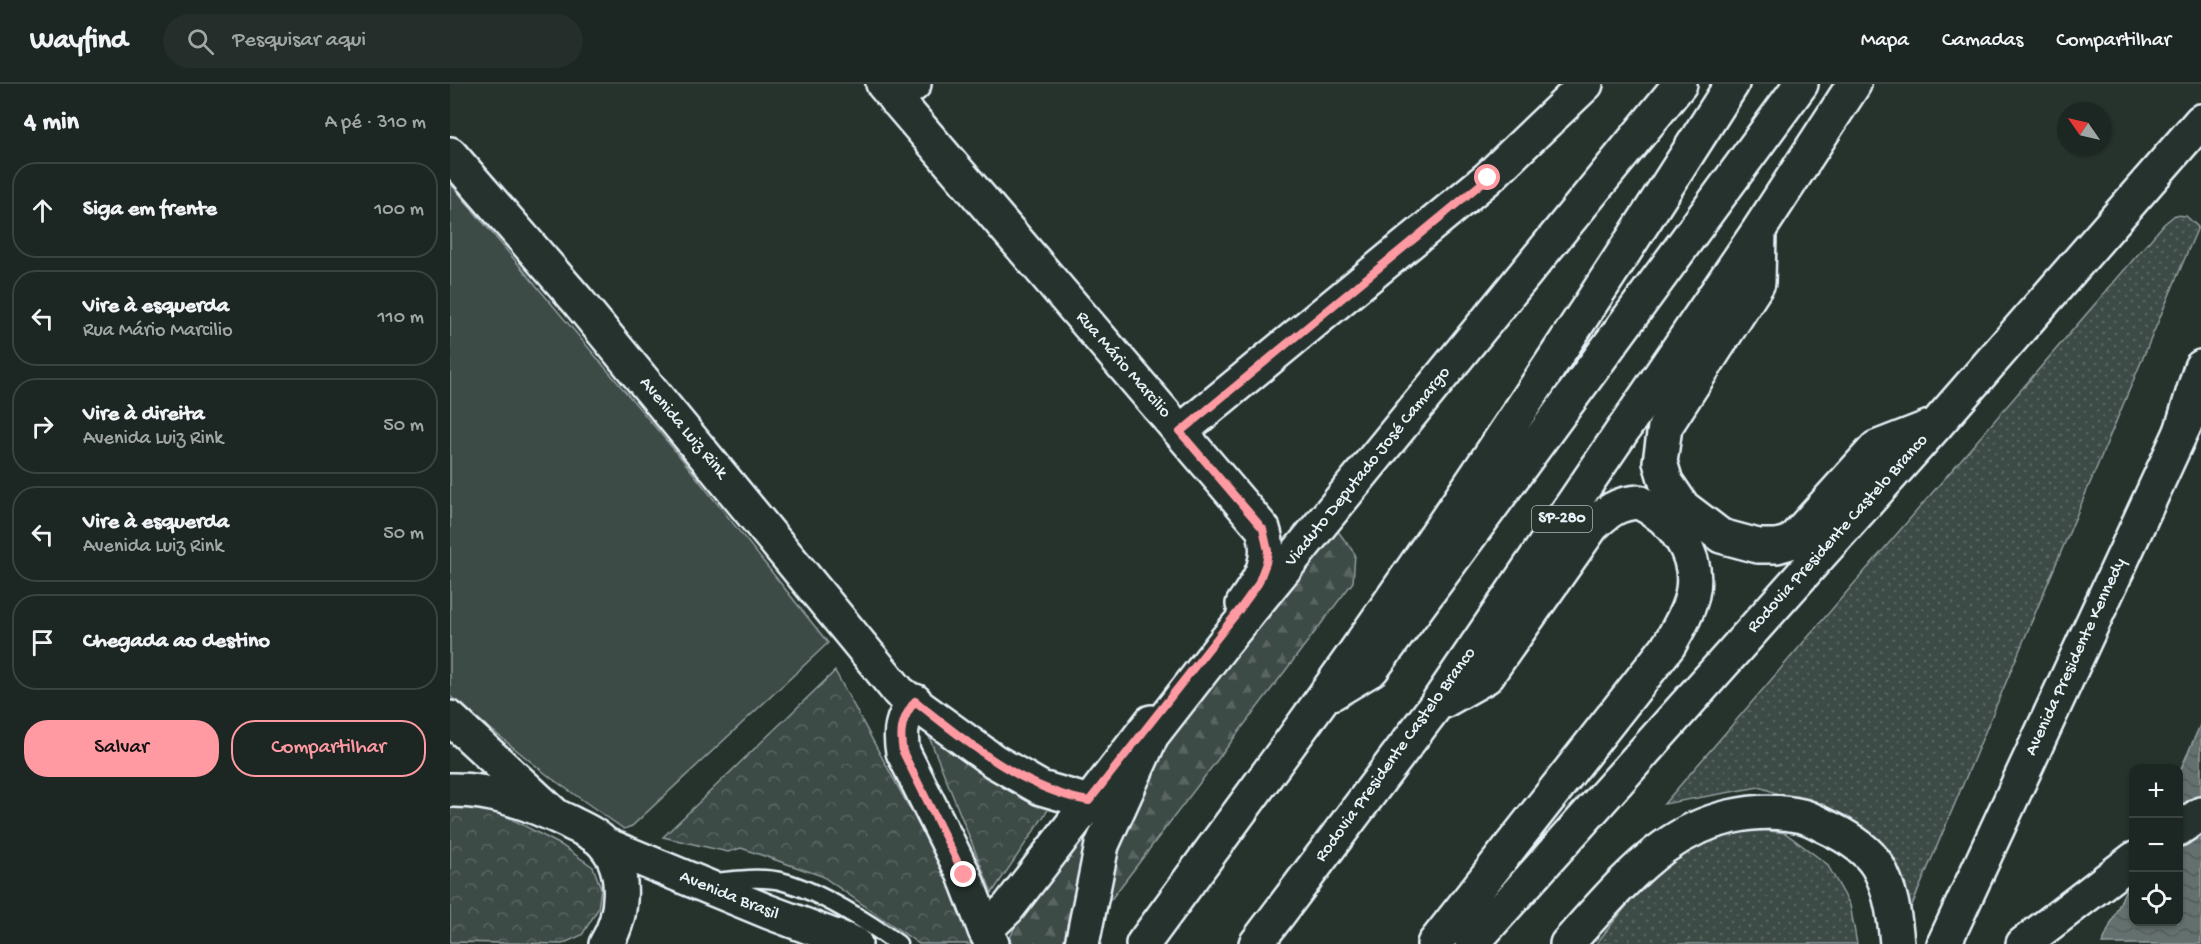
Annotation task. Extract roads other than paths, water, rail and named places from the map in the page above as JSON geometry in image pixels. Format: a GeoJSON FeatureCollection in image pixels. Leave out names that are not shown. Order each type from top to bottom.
{"type":"FeatureCollection","features":[{"type":"Feature","properties":{"kind":"main road"},"geometry":{"type":"LineString","coordinates":[[1180,432],[1488,178],[1586,84]]}},
{"type":"Feature","properties":{"kind":"main road","name":"Viaduto Deputado José Camargo"},"geometry":{"type":"LineString","coordinates":[[1082,944],[1102,845],[1152,735],[1223,644],[1680,84]]}},
{"type":"Feature","properties":{"kind":"main road"},"geometry":{"type":"LineString","coordinates":[[1143,944],[1323,698],[1589,308],[1732,84]]}},
{"type":"Feature","properties":{"kind":"main road"},"geometry":{"type":"LineString","coordinates":[[1323,698],[1372,669],[1801,84]]}},
{"type":"Feature","properties":{"kind":"main road","name":"Rodovia Presidente Castelo Branco"},"geometry":{"type":"LineString","coordinates":[[1256,944],[1436,705],[1759,230],[1854,84]]}},
{"type":"Feature","properties":{"kind":"main road","name":"Rua Mário Marcilio"},"geometry":{"type":"LineString","coordinates":[[897,89],[1263,529],[1268,551],[1258,584],[1240,609],[1089,801],[1008,908],[989,937]]}},
{"type":"Feature","properties":{"kind":"main road","name":"Rodovia Presidente Castelo Branco"},"geometry":{"type":"LineString","coordinates":[[1473,944],[1937,424],[2201,121]]}},
{"type":"Feature","properties":{"kind":"main road","name":"Avenida Luiz Rink"},"geometry":{"type":"LineString","coordinates":[[450,154],[577,300],[899,692],[915,701],[994,761],[1031,783],[1066,797],[1089,801]]}},
{"type":"Feature","properties":{"kind":"main road"},"geometry":{"type":"LineString","coordinates":[[1759,230],[1758,283],[1665,428],[1660,462],[1666,482],[1683,507],[1721,536],[1758,546],[1777,546],[1791,542],[1876,448],[1937,424]]}},
{"type":"Feature","properties":{"kind":"main road","name":"Avenida Presidente Kennedy"},"geometry":{"type":"LineString","coordinates":[[1944,944],[2181,432],[2201,367]]}},
{"type":"Feature","properties":{"kind":"main road"},"geometry":{"type":"LineString","coordinates":[[2181,432],[2201,392]]}},
{"type":"Feature","properties":{"kind":"main road"},"geometry":{"type":"LineString","coordinates":[[1434,944],[1669,645],[1684,618],[1692,594],[1693,572],[1687,549],[1669,521],[1639,502],[1626,503],[1609,511],[1592,526],[1486,677],[1436,705]]}},
{"type":"Feature","properties":{"kind":"main road"},"geometry":{"type":"LineString","coordinates":[[915,701],[904,716],[900,735],[903,752],[964,875],[989,937]]}},
{"type":"Feature","properties":{"kind":"main road","name":"Avenida Brasil"},"geometry":{"type":"LineString","coordinates":[[450,718],[556,815],[604,844],[699,884],[855,944]]}},
{"type":"Feature","properties":{"kind":"main road","name":"Avenida Brasil"},"geometry":{"type":"LineString","coordinates":[[450,790],[465,789],[507,798],[556,815]]}},
{"type":"Feature","properties":{"kind":"main road"},"geometry":{"type":"LineString","coordinates":[[1567,944],[1602,906],[1663,848],[1693,830],[1731,816],[1763,813],[1803,816],[1845,836],[1860,848],[1876,864],[1885,881],[1891,901],[1897,944]]}},
{"type":"Feature","properties":{"kind":"main road"},"geometry":{"type":"LineString","coordinates":[[2183,826],[2201,814]]}},
{"type":"Feature","properties":{"kind":"main road"},"geometry":{"type":"LineString","coordinates":[[604,844],[614,861],[621,898],[618,918],[606,944]]}},
{"type":"Feature","properties":{"kind":"main road"},"geometry":{"type":"LineString","coordinates":[[2023,944],[2129,862]]}},
{"type":"Feature","properties":{"kind":"lane"},"geometry":{"type":"LineString","coordinates":[[699,884],[749,879],[784,882],[828,901],[898,944]]}},
{"type":"Feature","properties":{"kind":"water"},"geometry":{"type":"Polygon","coordinates":[[[2201,723],[2201,944],[2102,944],[2129,882],[2129,926],[2183,926],[2183,764],[2201,723]]]}}]}
